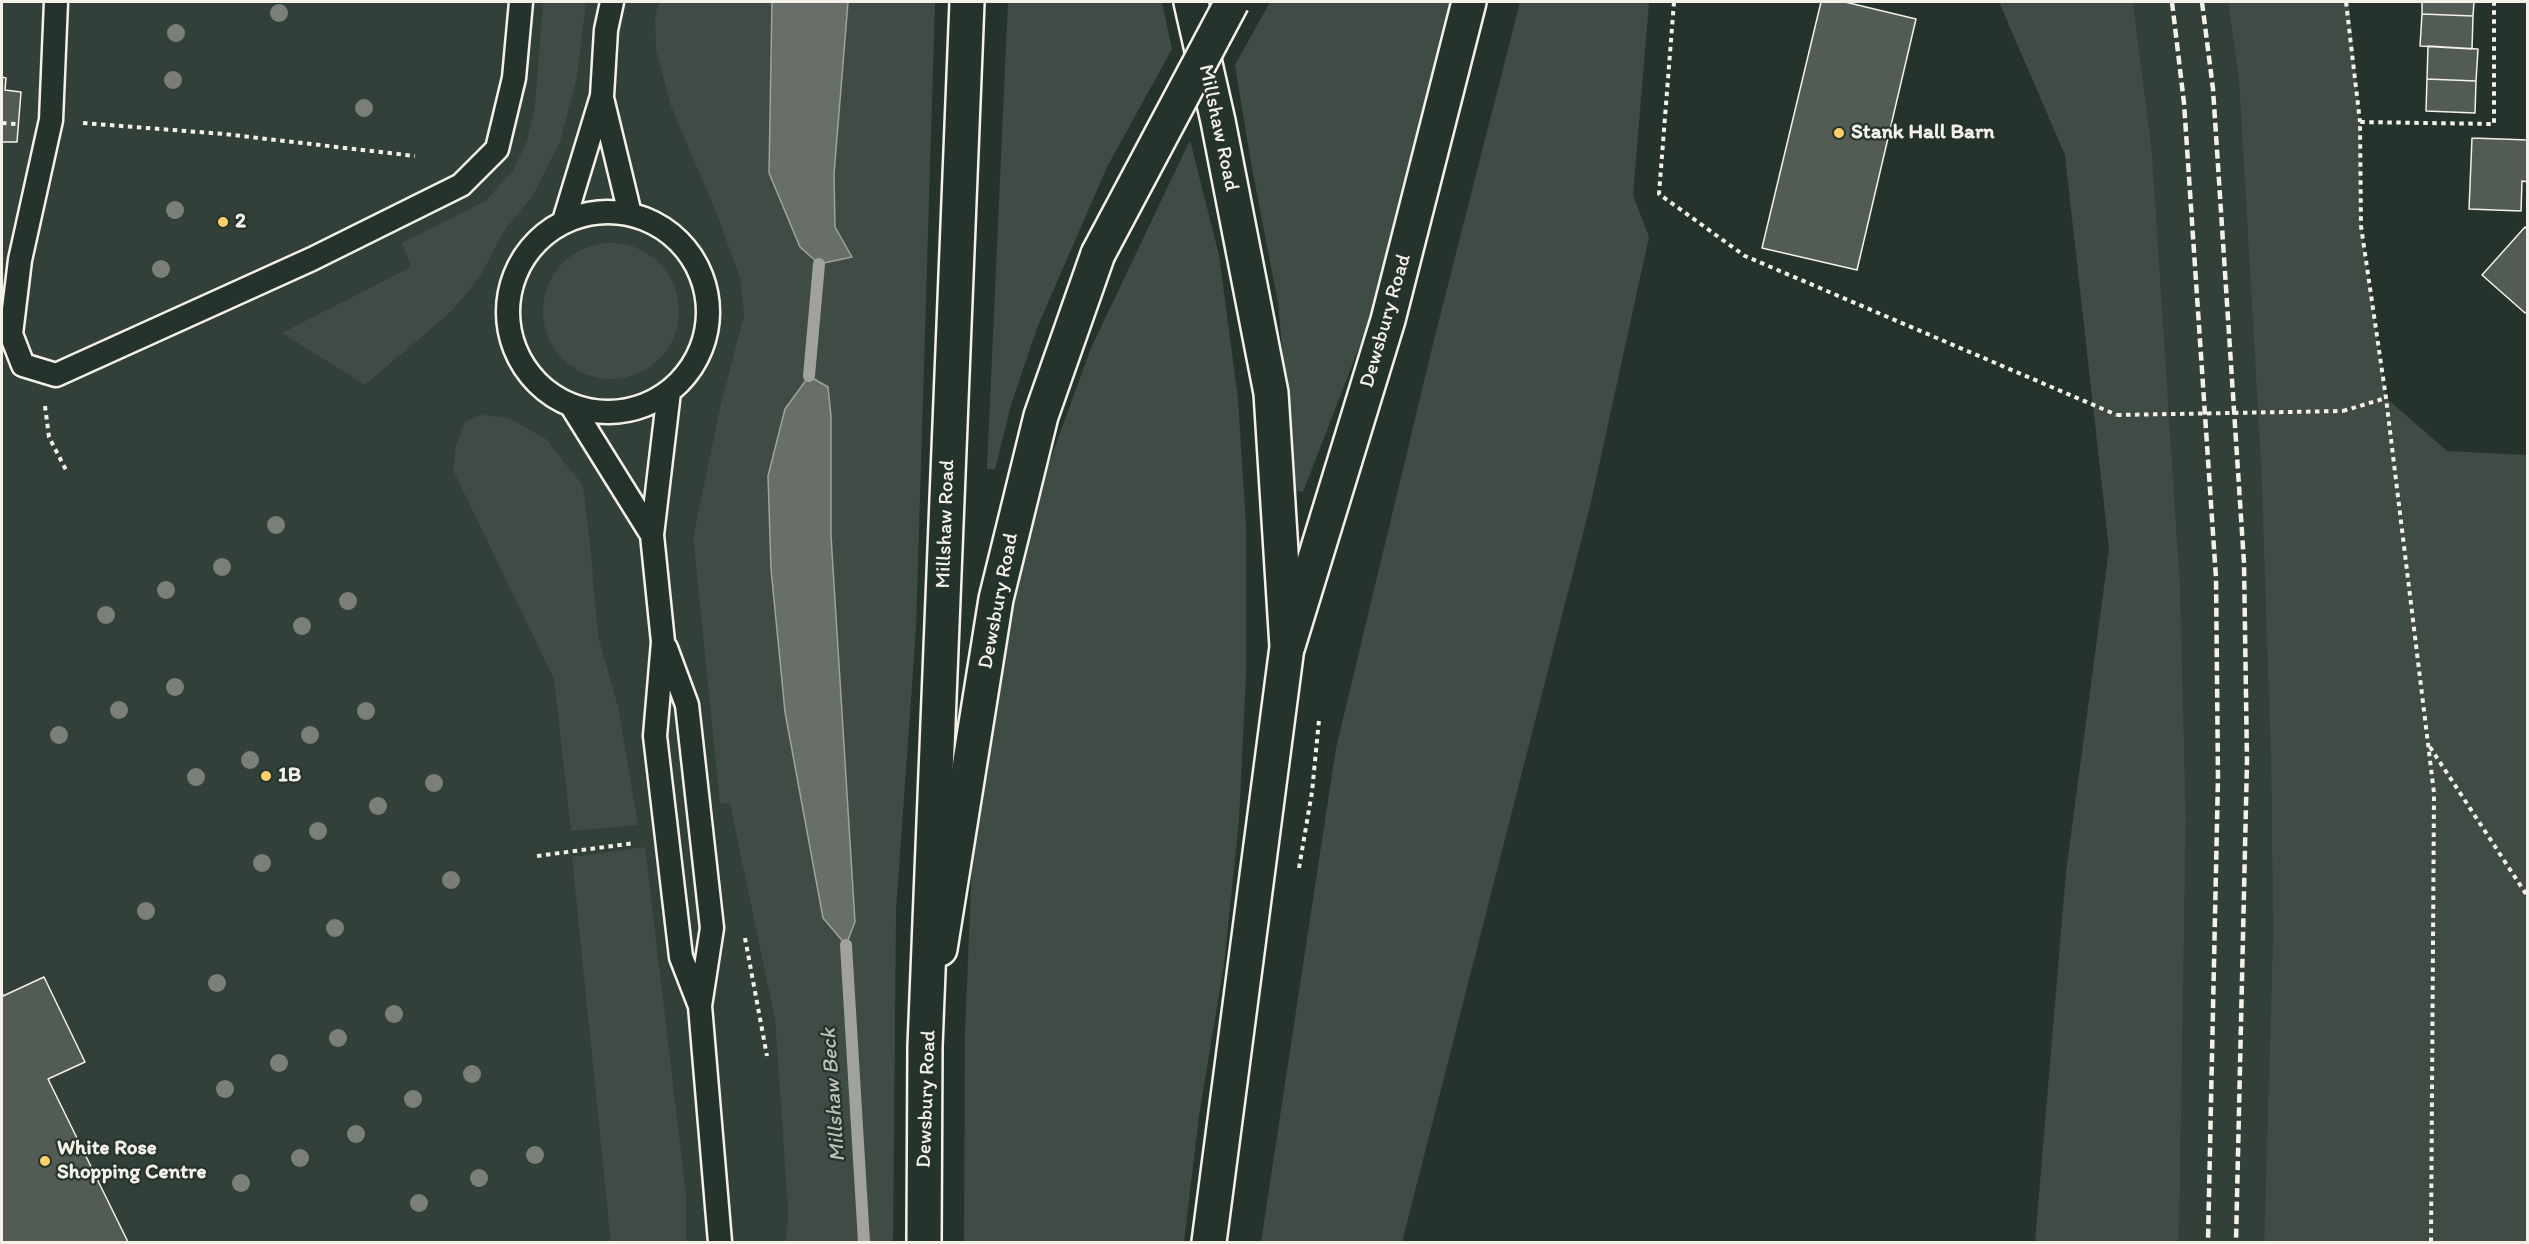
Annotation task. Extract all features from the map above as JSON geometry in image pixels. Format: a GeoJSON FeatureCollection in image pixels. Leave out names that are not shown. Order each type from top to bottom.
{"type":"FeatureCollection","features":[{"type":"Feature","properties":{"kind":"main road","name":"Millshaw Road"},"geometry":{"type":"LineString","coordinates":[[925,1046],[968,2]]}},
{"type":"Feature","properties":{"kind":"main road","name":"Millshaw Road"},"geometry":{"type":"LineString","coordinates":[[1191,2],[1218,121],[1271,393],[1287,647]]}},
{"type":"Feature","properties":{"kind":"main road","name":"Dewsbury Road"},"geometry":{"type":"LineString","coordinates":[[924,1242],[925,1046],[996,599],[1041,416],[1098,254],[1232,2]]}},
{"type":"Feature","properties":{"kind":"main road","name":"Dewsbury Road"},"geometry":{"type":"LineString","coordinates":[[1209,1242],[1287,647],[1388,320],[1469,2]]}},
{"type":"Feature","properties":{"kind":"lane"},"geometry":{"type":"LineString","coordinates":[[56,2],[51,120],[20,260],[11,334],[23,365],[56,375],[312,259],[461,185],[497,150],[514,78],[520,2]]}},
{"type":"Feature","properties":{"kind":"lane"},"geometry":{"type":"LineString","coordinates":[[564,221],[602,96],[606,30],[612,2]]}},
{"type":"Feature","properties":{"kind":"lane"},"geometry":{"type":"LineString","coordinates":[[602,96],[630,214]]}},
{"type":"Feature","properties":{"kind":"lane"},"geometry":{"type":"LineString","coordinates":[[597,212],[630,214],[651,221],[671,233],[691,254],[701,274],[708,295],[709,315],[700,354],[689,371],[669,392],[638,408],[604,412],[570,405],[541,387],[521,362],[509,332],[508,300],[517,268],[536,240],[564,221],[597,212]]}},
{"type":"Feature","properties":{"kind":"lane"},"geometry":{"type":"LineString","coordinates":[[669,392],[652,535],[663,642],[655,735],[681,957],[700,1006]]}},
{"type":"Feature","properties":{"kind":"lane"},"geometry":{"type":"LineString","coordinates":[[570,405],[652,535]]}},
{"type":"Feature","properties":{"kind":"lane"},"geometry":{"type":"LineString","coordinates":[[663,642],[687,705],[712,928],[700,1006],[720,1242]]}},
{"type":"Feature","properties":{"kind":"path"},"geometry":{"type":"LineString","coordinates":[[1674,2],[1659,194],[1745,256],[2117,416],[2343,411],[2386,398]]}},
{"type":"Feature","properties":{"kind":"path"},"geometry":{"type":"LineString","coordinates":[[2346,2],[2360,122],[2361,226],[2386,398],[2434,793],[2431,1242]]}},
{"type":"Feature","properties":{"kind":"path"},"geometry":{"type":"LineString","coordinates":[[2360,122],[2494,124],[2494,2]]}},
{"type":"Feature","properties":{"kind":"path"},"geometry":{"type":"LineString","coordinates":[[2,123],[18,124],[51,120],[235,135],[415,156]]}},
{"type":"Feature","properties":{"kind":"path"},"geometry":{"type":"LineString","coordinates":[[39,370],[49,437],[67,472]]}},
{"type":"Feature","properties":{"kind":"path"},"geometry":{"type":"LineString","coordinates":[[1299,872],[1312,792],[1320,710]]}},
{"type":"Feature","properties":{"kind":"path"},"geometry":{"type":"LineString","coordinates":[[2428,744],[2528,897]]}},
{"type":"Feature","properties":{"kind":"shaded area"},"geometry":{"type":"Polygon","coordinates":[[[2,2],[659,2],[715,209],[740,278],[744,315],[693,538],[721,803],[730,803],[775,1021],[788,1211],[786,1242],[2,1242],[2,2]]]}},
{"type":"Feature","properties":{"kind":"shaded area"},"geometry":{"type":"Polygon","coordinates":[[[543,2],[586,2],[577,77],[560,142],[533,195],[504,231],[480,276],[454,309],[365,385],[282,333],[411,267],[402,243],[485,201],[513,171],[527,141],[535,106],[543,2]]]}},
{"type":"Feature","properties":{"kind":"shaded area"},"geometry":{"type":"Polygon","coordinates":[[[659,2],[772,2],[769,173],[800,247],[820,264],[852,256],[835,227],[834,174],[848,2],[935,2],[916,629],[896,910],[893,1242],[786,1242],[788,1211],[775,1021],[730,804],[720,803],[693,538],[720,408],[744,315],[740,278],[715,209],[671,106],[656,50],[655,16],[659,2]],[[828,387],[771,569],[785,712],[823,918],[846,945],[855,922],[831,536],[831,416],[828,387]]]}},
{"type":"Feature","properties":{"kind":"shaded area"},"geometry":{"type":"Polygon","coordinates":[[[772,2],[848,2],[834,174],[835,227],[852,257],[819,264],[800,247],[769,173],[772,2]]]}},
{"type":"Feature","properties":{"kind":"shaded area"},"geometry":{"type":"Polygon","coordinates":[[[1008,2],[1162,2],[1172,49],[1107,167],[1037,328],[1011,405],[995,469],[987,469],[1008,2]]]}},
{"type":"Feature","properties":{"kind":"shaded area"},"geometry":{"type":"Polygon","coordinates":[[[1270,2],[1450,2],[1370,319],[1303,492],[1296,491],[1278,303],[1235,65],[1270,2]]]}},
{"type":"Feature","properties":{"kind":"shaded area"},"geometry":{"type":"Polygon","coordinates":[[[1520,2],[1649,2],[1633,195],[1649,237],[1591,502],[1402,1242],[1261,1242],[1336,748],[1434,340],[1520,2]]]}},
{"type":"Feature","properties":{"kind":"shaded area"},"geometry":{"type":"Polygon","coordinates":[[[1999,2],[2133,2],[2152,152],[2180,584],[2186,817],[2179,1242],[2035,1242],[2066,872],[2109,549],[2065,155],[1999,2]]]}},
{"type":"Feature","properties":{"kind":"shaded area"},"geometry":{"type":"Polygon","coordinates":[[[2133,2],[2228,2],[2239,81],[2261,465],[2271,763],[2273,933],[2264,1242],[2179,1242],[2186,817],[2180,584],[2152,152],[2133,2]]]}},
{"type":"Feature","properties":{"kind":"shaded area"},"geometry":{"type":"Polygon","coordinates":[[[2228,2],[2349,2],[2360,122],[2361,226],[2386,398],[2447,451],[2527,455],[2527,1242],[2264,1242],[2273,933],[2271,763],[2261,465],[2239,81],[2228,2]]]}},
{"type":"Feature","properties":{"kind":"shaded area"},"geometry":{"type":"Polygon","coordinates":[[[1190,140],[1219,255],[1238,399],[1246,526],[1246,674],[1239,821],[1224,964],[1199,1116],[1184,1242],[964,1242],[965,1032],[973,839],[1011,606],[1041,485],[1091,348],[1190,140]]]}},
{"type":"Feature","properties":{"kind":"shaded area"},"geometry":{"type":"Polygon","coordinates":[[[611,243],[637,248],[649,254],[659,263],[668,273],[674,285],[679,311],[674,337],[668,349],[659,359],[649,368],[637,374],[611,379],[585,374],[573,368],[563,359],[554,349],[548,337],[543,311],[548,285],[554,273],[563,263],[573,254],[585,248],[611,243]]]}},
{"type":"Feature","properties":{"kind":"shaded area"},"geometry":{"type":"Polygon","coordinates":[[[809,376],[828,387],[831,416],[831,536],[855,922],[846,945],[823,918],[785,712],[771,569],[768,476],[785,409],[809,376]]]}},
{"type":"Feature","properties":{"kind":"shaded area"},"geometry":{"type":"Polygon","coordinates":[[[481,415],[508,418],[546,439],[583,486],[598,636],[618,707],[638,825],[571,831],[554,679],[453,470],[456,445],[465,422],[481,415]]]}},
{"type":"Feature","properties":{"kind":"shaded area"},"geometry":{"type":"Polygon","coordinates":[[[645,847],[686,1195],[686,1242],[611,1242],[610,1235],[572,857],[645,847]]]}},
{"type":"Feature","properties":{"kind":"building","name":"Stank Hall Barn"},"geometry":{"type":"Polygon","coordinates":[[[1821,2],[1845,2],[1916,19],[1857,270],[1762,248],[1821,2]]]}},
{"type":"Feature","properties":{"kind":"building"},"geometry":{"type":"Polygon","coordinates":[[[2422,2],[2474,2],[2473,16],[2422,14],[2422,2]]]}},
{"type":"Feature","properties":{"kind":"building"},"geometry":{"type":"Polygon","coordinates":[[[2422,14],[2473,16],[2472,49],[2420,46],[2422,14]]]}},
{"type":"Feature","properties":{"kind":"building"},"geometry":{"type":"Polygon","coordinates":[[[2428,46],[2478,49],[2476,81],[2427,79],[2428,46]]]}},
{"type":"Feature","properties":{"kind":"building"},"geometry":{"type":"Polygon","coordinates":[[[2,77],[6,78],[5,90],[21,92],[17,142],[2,142],[2,77]]]}},
{"type":"Feature","properties":{"kind":"building"},"geometry":{"type":"Polygon","coordinates":[[[2427,79],[2476,81],[2475,113],[2426,111],[2427,79]]]}},
{"type":"Feature","properties":{"kind":"building"},"geometry":{"type":"Polygon","coordinates":[[[2472,138],[2528,140],[2528,182],[2522,181],[2521,211],[2469,209],[2472,138]]]}},
{"type":"Feature","properties":{"kind":"building"},"geometry":{"type":"Polygon","coordinates":[[[2525,227],[2528,230],[2528,311],[2525,313],[2482,275],[2525,227]]]}},
{"type":"Feature","properties":{"kind":"building","name":"White Rose Shopping Centre"},"geometry":{"type":"Polygon","coordinates":[[[44,977],[85,1062],[48,1079],[128,1242],[2,1242],[2,992],[3,996],[44,977]]]}},
{"type":"Feature","properties":{"kind":"waterway","name":"Millshaw Beck"},"geometry":{"type":"LineString","coordinates":[[809,376],[819,264]]}},
{"type":"Feature","properties":{"kind":"waterway","name":"Millshaw Beck"},"geometry":{"type":"LineString","coordinates":[[846,945],[864,1242]]}},
{"type":"Feature","properties":{"kind":"railway"},"geometry":{"type":"LineString","coordinates":[[2172,2],[2184,103],[2216,578],[2218,777],[2208,1242]]}},
{"type":"Feature","properties":{"kind":"railway"},"geometry":{"type":"LineString","coordinates":[[2202,2],[2213,89],[2244,563],[2247,761],[2236,1242]]}},
{"type":"Feature","properties":{"kind":"place","name":"Stank Hall Barn"},"geometry":{"type":"Point","coordinates":[1839,133]}},
{"type":"Feature","properties":{"kind":"place","name":"2"},"geometry":{"type":"Point","coordinates":[223,222]}},
{"type":"Feature","properties":{"kind":"place","name":"1B"},"geometry":{"type":"Point","coordinates":[266,776]}},
{"type":"Feature","properties":{"kind":"place","name":"White Rose Shopping Centre"},"geometry":{"type":"Point","coordinates":[45,1161]}}]}
